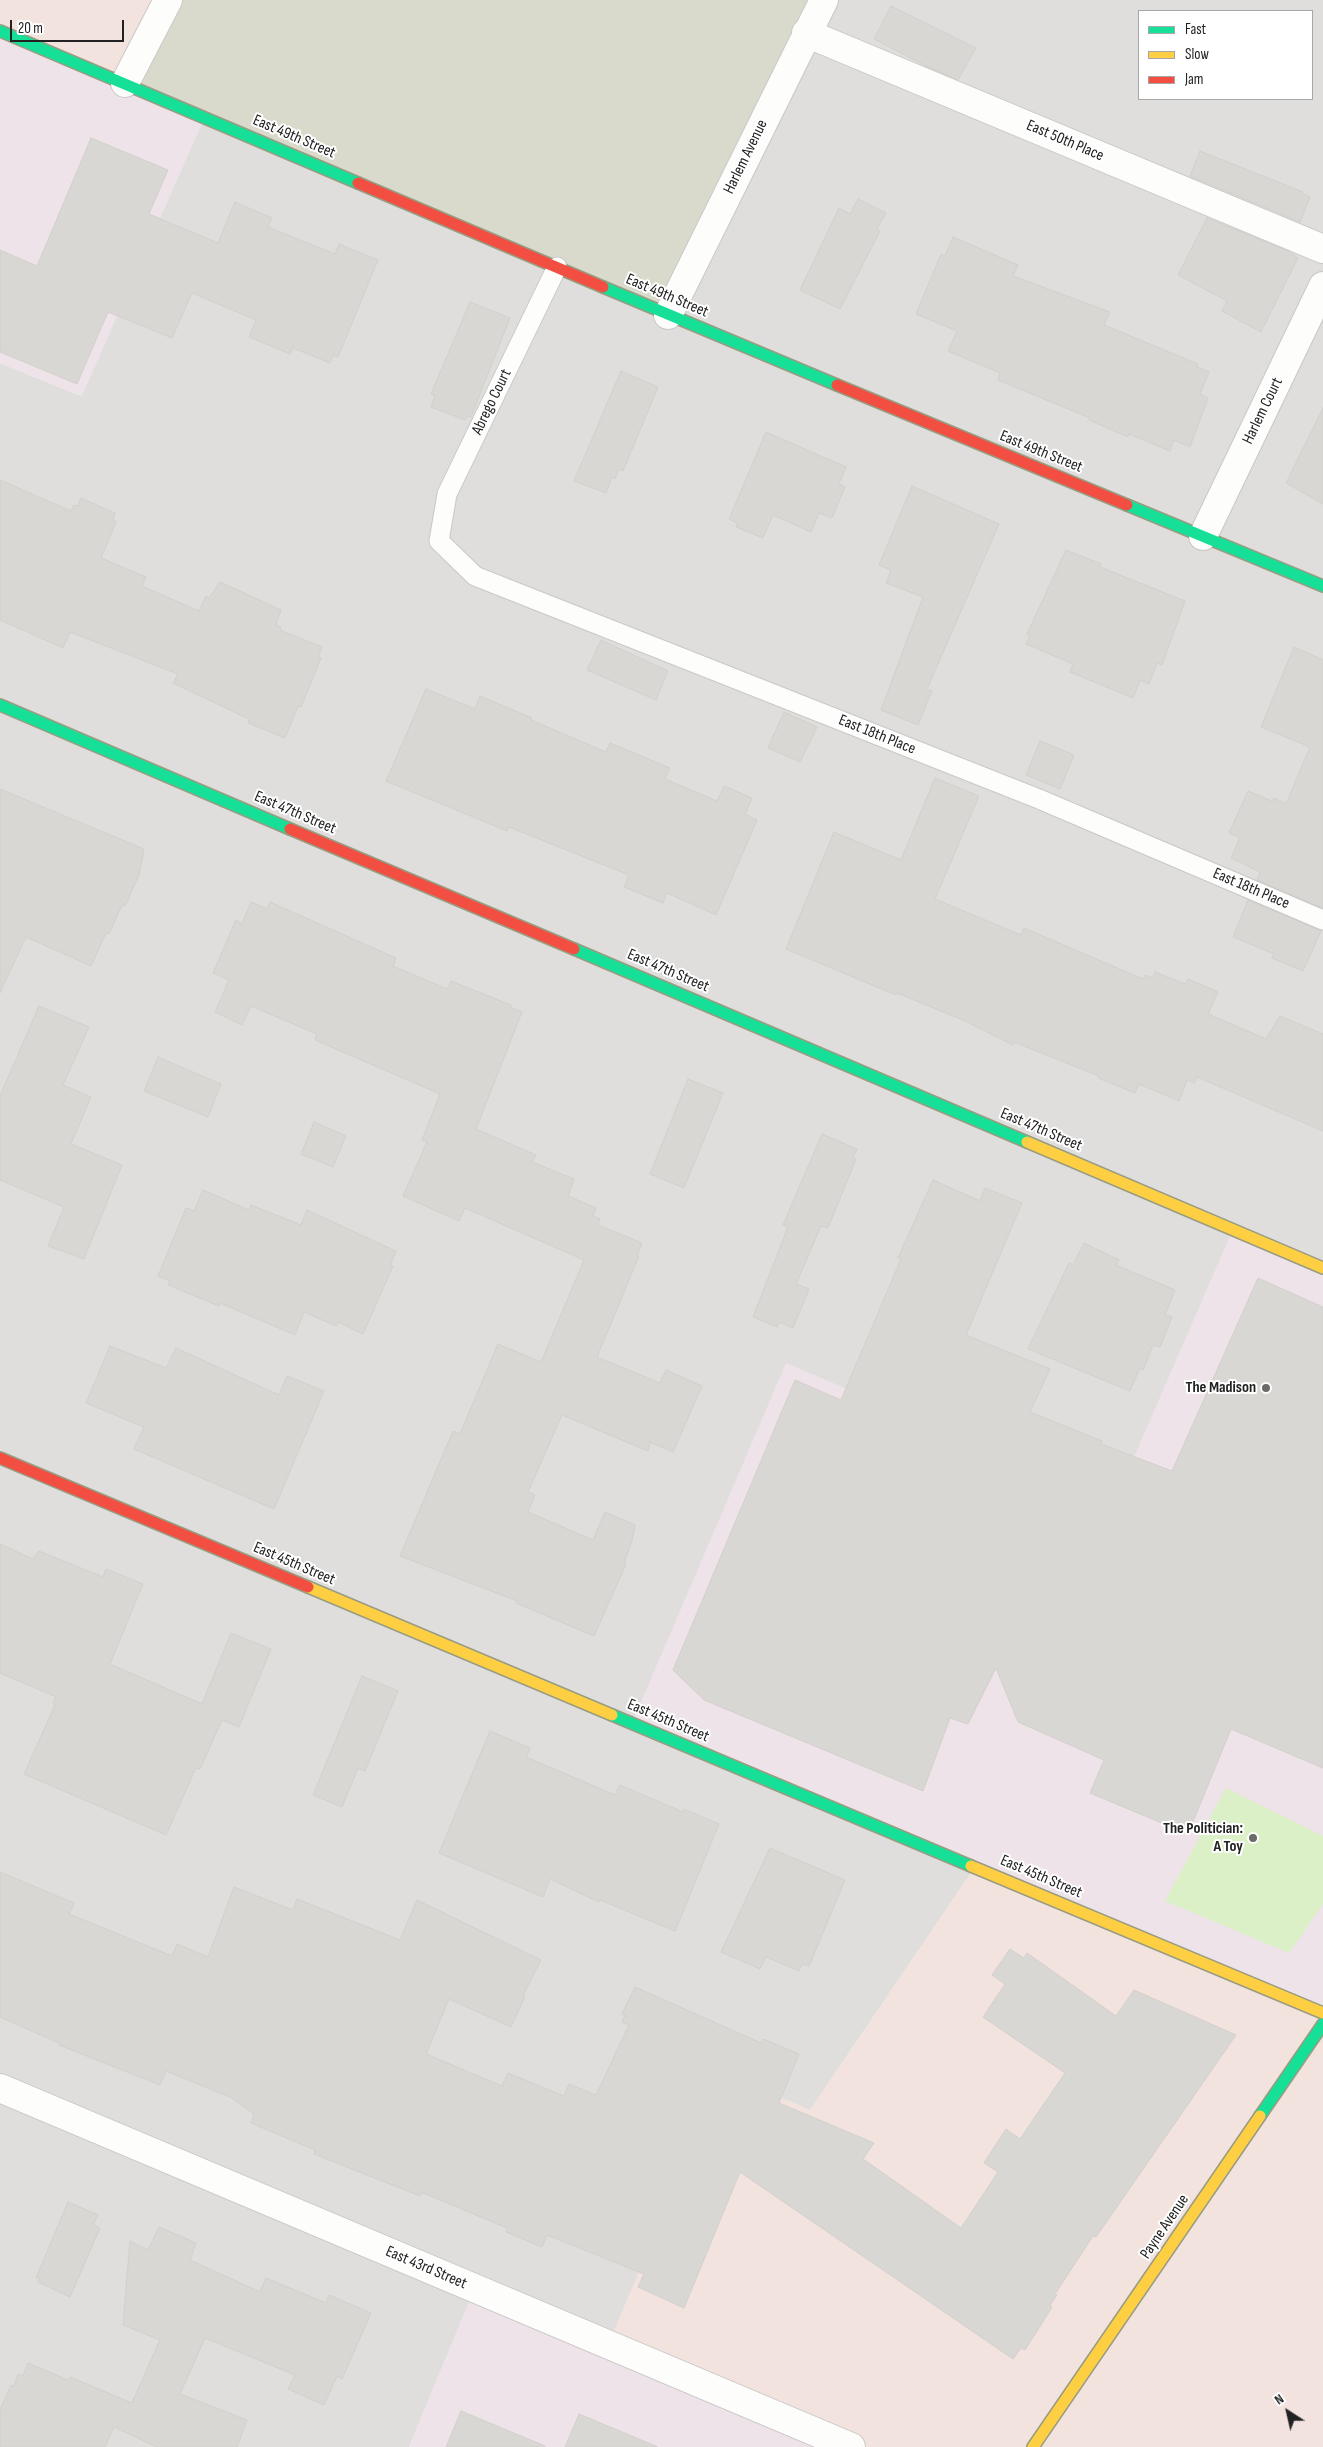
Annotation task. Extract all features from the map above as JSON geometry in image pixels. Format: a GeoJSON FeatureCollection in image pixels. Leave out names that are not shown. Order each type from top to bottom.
{"type":"FeatureCollection","features":[{"type":"Feature","properties":{"kind":"street"},"geometry":{"type":"LineString","coordinates":[[125,83],[168,0]]}},
{"type":"Feature","properties":{"kind":"street","name":"Harlem Avenue"},"geometry":{"type":"LineString","coordinates":[[668,315],[824,0]]}},
{"type":"Feature","properties":{"kind":"street","name":"East 49th Street"},"geometry":{"type":"LineString","coordinates":[[0,31],[668,315],[1323,586]]}},
{"type":"Feature","properties":{"kind":"street","name":"East 50th Place"},"geometry":{"type":"LineString","coordinates":[[806,33],[1323,249]]}},
{"type":"Feature","properties":{"kind":"street","name":"Harlem Court"},"geometry":{"type":"LineString","coordinates":[[1203,536],[1323,286]]}},
{"type":"Feature","properties":{"kind":"street","name":"East 47th Street"},"geometry":{"type":"LineString","coordinates":[[0,705],[1323,1268]]}},
{"type":"Feature","properties":{"kind":"street","name":"East 45th Street"},"geometry":{"type":"LineString","coordinates":[[0,1458],[1323,2013]]}},
{"type":"Feature","properties":{"kind":"street","name":"Payne Avenue"},"geometry":{"type":"LineString","coordinates":[[1033,2447],[1323,2024]]}},
{"type":"Feature","properties":{"kind":"street","name":"East 43rd Street"},"geometry":{"type":"LineString","coordinates":[[0,2088],[851,2447]]}},
{"type":"Feature","properties":{"kind":"lane","name":"Abrego Court"},"geometry":{"type":"LineString","coordinates":[[439,541],[447,494],[557,267]]}},
{"type":"Feature","properties":{"kind":"lane","name":"East 18th Place"},"geometry":{"type":"LineString","coordinates":[[439,541],[475,576],[1039,799],[1323,920]]}},
{"type":"Feature","properties":{"kind":"shaded area"},"geometry":{"type":"Polygon","coordinates":[[[0,0],[168,0],[125,83],[0,31],[0,0]]]}},
{"type":"Feature","properties":{"kind":"shaded area"},"geometry":{"type":"Polygon","coordinates":[[[168,0],[824,0],[668,315],[125,83],[168,0]]]}},
{"type":"Feature","properties":{"kind":"shaded area"},"geometry":{"type":"Polygon","coordinates":[[[824,0],[1323,0],[1323,1268],[1114,1503],[787,1364],[975,1867],[810,2110],[724,2074],[608,2345],[475,2288],[409,2447],[0,2447],[0,363],[81,396],[205,116],[824,0]]]}},
{"type":"Feature","properties":{"kind":"shaded area"},"geometry":{"type":"Polygon","coordinates":[[[0,31],[205,116],[82,396],[0,363],[0,31]]]}},
{"type":"Feature","properties":{"kind":"shaded area"},"geometry":{"type":"Polygon","coordinates":[[[1233,1229],[1323,1268],[1323,2013],[632,1723],[786,1363],[1114,1503],[1233,1229]]]}},
{"type":"Feature","properties":{"kind":"shaded area"},"geometry":{"type":"Polygon","coordinates":[[[975,1867],[1323,2013],[1323,2447],[851,2447],[608,2345],[723,2074],[810,2110],[975,1867]]]}},
{"type":"Feature","properties":{"kind":"shaded area"},"geometry":{"type":"Polygon","coordinates":[[[475,2288],[851,2447],[409,2447],[475,2288]]]}},
{"type":"Feature","properties":{"kind":"green space"},"geometry":{"type":"Polygon","coordinates":[[[1226,1788],[1323,1836],[1323,1904],[1289,1953],[1165,1901],[1226,1788]]]}},
{"type":"Feature","properties":{"kind":"building"},"geometry":{"type":"Polygon","coordinates":[[[891,6],[976,48],[958,80],[874,39],[891,6]]]}},
{"type":"Feature","properties":{"kind":"building"},"geometry":{"type":"Polygon","coordinates":[[[91,138],[168,170],[149,214],[218,243],[235,202],[272,218],[268,227],[335,254],[339,244],[378,260],[338,357],[333,355],[330,363],[293,348],[290,354],[249,337],[256,320],[192,293],[172,338],[108,312],[77,384],[0,352],[0,250],[37,266],[91,138]]]}},
{"type":"Feature","properties":{"kind":"building"},"geometry":{"type":"Polygon","coordinates":[[[1200,151],[1303,192],[1303,194],[1310,197],[1300,222],[1190,176],[1200,151]]]}},
{"type":"Feature","properties":{"kind":"building"},"geometry":{"type":"Polygon","coordinates":[[[858,199],[886,213],[877,229],[880,231],[840,309],[800,290],[839,208],[850,214],[858,199]]]}},
{"type":"Feature","properties":{"kind":"building"},"geometry":{"type":"Polygon","coordinates":[[[1207,218],[1288,251],[1298,258],[1261,332],[1222,311],[1227,301],[1178,275],[1207,218]]]}},
{"type":"Feature","properties":{"kind":"building"},"geometry":{"type":"Polygon","coordinates":[[[953,237],[1018,265],[1013,276],[1110,312],[1104,325],[1198,364],[1197,367],[1209,372],[1200,394],[1208,398],[1190,447],[1174,440],[1170,451],[1129,434],[1128,437],[1089,420],[1090,418],[998,380],[1000,373],[948,351],[957,331],[916,314],[941,254],[945,256],[953,237]]]}},
{"type":"Feature","properties":{"kind":"building"},"geometry":{"type":"Polygon","coordinates":[[[470,302],[510,318],[471,417],[467,416],[465,420],[431,407],[435,395],[431,394],[470,302]]]}},
{"type":"Feature","properties":{"kind":"building"},"geometry":{"type":"Polygon","coordinates":[[[621,371],[658,387],[623,471],[619,469],[615,479],[612,477],[606,493],[574,481],[621,371]]]}},
{"type":"Feature","properties":{"kind":"building"},"geometry":{"type":"Polygon","coordinates":[[[1323,408],[1323,504],[1286,483],[1323,408]]]}},
{"type":"Feature","properties":{"kind":"building"},"geometry":{"type":"Polygon","coordinates":[[[766,432],[846,467],[839,484],[845,487],[832,518],[819,513],[811,532],[773,515],[763,538],[736,527],[737,523],[729,519],[766,432]]]}},
{"type":"Feature","properties":{"kind":"building"},"geometry":{"type":"Polygon","coordinates":[[[0,480],[71,511],[74,505],[78,506],[81,498],[115,513],[113,520],[116,522],[101,558],[146,577],[142,586],[199,611],[206,596],[209,598],[220,582],[281,610],[276,625],[281,627],[280,630],[322,647],[318,657],[321,658],[301,707],[298,706],[285,738],[248,723],[249,719],[173,683],[178,674],[70,632],[63,648],[0,620],[0,480]]]}},
{"type":"Feature","properties":{"kind":"building"},"geometry":{"type":"Polygon","coordinates":[[[912,486],[999,524],[927,689],[932,691],[918,725],[881,710],[923,597],[886,583],[891,570],[879,565],[912,486]]]}},
{"type":"Feature","properties":{"kind":"building"},"geometry":{"type":"Polygon","coordinates":[[[1066,550],[1101,564],[1100,567],[1185,601],[1162,665],[1157,663],[1149,684],[1140,680],[1133,698],[1070,672],[1073,664],[1026,644],[1030,636],[1027,634],[1066,550]]]}},
{"type":"Feature","properties":{"kind":"building"},"geometry":{"type":"Polygon","coordinates":[[[601,640],[668,671],[656,700],[587,670],[601,640]]]}},
{"type":"Feature","properties":{"kind":"building"},"geometry":{"type":"Polygon","coordinates":[[[1294,647],[1323,660],[1323,908],[1257,880],[1260,872],[1231,858],[1240,838],[1229,833],[1248,791],[1272,801],[1274,798],[1286,804],[1310,747],[1261,727],[1294,647]]]}},
{"type":"Feature","properties":{"kind":"building"},"geometry":{"type":"Polygon","coordinates":[[[426,689],[475,709],[480,696],[606,752],[610,743],[670,768],[665,779],[717,801],[724,786],[752,798],[745,814],[757,820],[716,915],[667,893],[663,903],[624,887],[629,875],[509,827],[507,831],[386,781],[426,689]]]}},
{"type":"Feature","properties":{"kind":"building"},"geometry":{"type":"Polygon","coordinates":[[[784,712],[817,727],[800,762],[768,748],[784,712]]]}},
{"type":"Feature","properties":{"kind":"building"},"geometry":{"type":"Polygon","coordinates":[[[1040,741],[1074,755],[1060,789],[1026,775],[1040,741]]]}},
{"type":"Feature","properties":{"kind":"building"},"geometry":{"type":"Polygon","coordinates":[[[935,778],[979,796],[935,899],[1021,935],[1024,928],[1143,979],[1145,975],[1152,978],[1155,972],[1185,984],[1188,979],[1218,992],[1208,1014],[1266,1039],[1280,1016],[1323,1034],[1323,1131],[1197,1077],[1194,1083],[1187,1080],[1179,1101],[1139,1084],[1135,1093],[1098,1078],[1099,1076],[1014,1042],[1013,1045],[963,1020],[897,993],[896,995],[786,949],[834,832],[901,860],[935,778]]]}},
{"type":"Feature","properties":{"kind":"building"},"geometry":{"type":"Polygon","coordinates":[[[0,789],[144,849],[139,875],[126,904],[121,907],[109,934],[106,933],[91,966],[26,937],[0,993],[0,789]]]}},
{"type":"Feature","properties":{"kind":"building"},"geometry":{"type":"Polygon","coordinates":[[[1248,900],[1321,931],[1303,971],[1272,958],[1274,954],[1233,937],[1248,900]]]}},
{"type":"Feature","properties":{"kind":"building"},"geometry":{"type":"Polygon","coordinates":[[[251,902],[267,909],[270,902],[396,958],[393,966],[447,989],[451,981],[511,1005],[510,1007],[522,1012],[476,1129],[536,1155],[532,1162],[574,1179],[568,1196],[596,1208],[593,1216],[600,1219],[598,1225],[642,1243],[637,1256],[639,1256],[597,1357],[660,1383],[666,1370],[702,1386],[673,1452],[650,1442],[648,1451],[562,1415],[528,1492],[535,1495],[528,1512],[593,1540],[605,1512],[635,1525],[632,1541],[624,1563],[626,1564],[594,1636],[516,1603],[517,1601],[400,1556],[453,1431],[460,1434],[498,1344],[541,1362],[584,1260],[465,1208],[459,1221],[403,1196],[427,1142],[422,1140],[440,1094],[315,1040],[317,1034],[251,1006],[242,1025],[215,1012],[229,980],[213,973],[236,920],[242,924],[251,902]]]}},
{"type":"Feature","properties":{"kind":"building"},"geometry":{"type":"Polygon","coordinates":[[[39,1006],[89,1027],[63,1085],[91,1097],[71,1144],[122,1165],[84,1259],[48,1246],[64,1207],[0,1180],[0,1096],[39,1006]]]}},
{"type":"Feature","properties":{"kind":"building"},"geometry":{"type":"Polygon","coordinates":[[[158,1057],[221,1084],[208,1117],[144,1091],[158,1057]]]}},
{"type":"Feature","properties":{"kind":"building"},"geometry":{"type":"Polygon","coordinates":[[[688,1079],[723,1093],[684,1188],[650,1174],[688,1079]]]}},
{"type":"Feature","properties":{"kind":"building"},"geometry":{"type":"Polygon","coordinates":[[[314,1122],[346,1136],[333,1167],[301,1154],[314,1122]]]}},
{"type":"Feature","properties":{"kind":"building"},"geometry":{"type":"Polygon","coordinates":[[[822,1134],[857,1149],[853,1158],[856,1159],[828,1228],[821,1226],[796,1284],[809,1289],[793,1328],[779,1322],[777,1327],[753,1317],[788,1227],[783,1225],[822,1134]]]}},
{"type":"Feature","properties":{"kind":"building"},"geometry":{"type":"Polygon","coordinates":[[[933,1180],[980,1201],[985,1188],[1022,1203],[966,1335],[1050,1369],[1030,1412],[1102,1441],[1101,1444],[1172,1471],[1258,1278],[1323,1307],[1323,1768],[1231,1729],[1188,1834],[1090,1793],[1104,1760],[1018,1722],[996,1668],[968,1724],[950,1718],[923,1791],[704,1700],[673,1670],[795,1380],[841,1400],[901,1259],[898,1258],[933,1180]]]}},
{"type":"Feature","properties":{"kind":"building"},"geometry":{"type":"Polygon","coordinates":[[[203,1190],[249,1210],[251,1205],[301,1225],[307,1210],[396,1251],[390,1266],[393,1266],[363,1334],[338,1322],[336,1326],[304,1312],[295,1335],[220,1303],[219,1306],[168,1285],[170,1281],[158,1276],[186,1208],[194,1211],[203,1190]]]}},
{"type":"Feature","properties":{"kind":"building"},"geometry":{"type":"Polygon","coordinates":[[[1084,1243],[1119,1260],[1116,1265],[1175,1290],[1165,1315],[1172,1317],[1160,1347],[1153,1345],[1143,1370],[1140,1368],[1130,1391],[1028,1349],[1069,1263],[1073,1265],[1084,1243]]]}},
{"type":"Feature","properties":{"kind":"building"},"geometry":{"type":"Polygon","coordinates":[[[110,1346],[166,1368],[176,1348],[279,1395],[287,1376],[324,1391],[274,1509],[134,1449],[144,1427],[86,1403],[110,1346]]]}},
{"type":"Feature","properties":{"kind":"building"},"geometry":{"type":"Polygon","coordinates":[[[0,1544],[33,1559],[39,1551],[103,1577],[106,1569],[143,1584],[110,1664],[202,1704],[231,1633],[271,1649],[239,1727],[222,1720],[200,1769],[196,1768],[166,1835],[24,1774],[55,1705],[53,1704],[56,1697],[0,1673],[0,1544]]]}},
{"type":"Feature","properties":{"kind":"building"},"geometry":{"type":"Polygon","coordinates":[[[362,1676],[398,1691],[365,1771],[358,1768],[342,1807],[313,1795],[362,1676]]]}},
{"type":"Feature","properties":{"kind":"building"},"geometry":{"type":"Polygon","coordinates":[[[490,1731],[530,1748],[526,1757],[615,1795],[620,1785],[683,1812],[684,1809],[719,1824],[675,1931],[600,1900],[599,1902],[550,1879],[543,1897],[439,1853],[490,1731]]]}},
{"type":"Feature","properties":{"kind":"building"},"geometry":{"type":"Polygon","coordinates":[[[770,1848],[845,1880],[809,1966],[802,1964],[799,1971],[766,1957],[760,1969],[721,1952],[770,1848]]]}},
{"type":"Feature","properties":{"kind":"building"},"geometry":{"type":"Polygon","coordinates":[[[0,1872],[74,1903],[69,1914],[172,1956],[177,1944],[208,1957],[234,1887],[293,1910],[297,1899],[400,1940],[417,1900],[541,1960],[523,1995],[525,1996],[511,2027],[449,1999],[426,2054],[502,2086],[508,2073],[564,2096],[569,2084],[596,2095],[629,2025],[622,2022],[625,2015],[622,2014],[635,1987],[761,2043],[763,2039],[799,2054],[779,2103],[874,2143],[863,2159],[961,2228],[998,2172],[984,2163],[1006,2129],[1020,2139],[1065,2073],[983,2017],[1005,1984],[992,1975],[1010,1949],[1024,1958],[1027,1953],[1116,2016],[1134,1990],[1236,2035],[1096,2237],[1093,2236],[1055,2294],[1057,2295],[1050,2305],[1052,2307],[1025,2350],[1021,2348],[1013,2359],[740,2172],[684,2308],[638,2287],[644,2274],[547,2235],[542,2247],[506,2232],[507,2228],[421,2192],[420,2196],[314,2154],[315,2150],[251,2123],[254,2114],[232,2098],[166,2071],[160,2085],[59,2045],[59,2043],[0,2017],[0,1872]]]}},
{"type":"Feature","properties":{"kind":"building"},"geometry":{"type":"Polygon","coordinates":[[[68,2202],[98,2215],[93,2225],[100,2228],[70,2297],[38,2282],[40,2279],[36,2278],[68,2202]]]}},
{"type":"Feature","properties":{"kind":"building"},"geometry":{"type":"Polygon","coordinates":[[[159,2227],[196,2243],[190,2260],[260,2292],[266,2278],[326,2303],[329,2295],[371,2313],[342,2379],[337,2376],[324,2405],[288,2389],[295,2375],[205,2338],[180,2394],[247,2420],[237,2447],[157,2447],[114,2427],[105,2447],[0,2447],[0,2410],[11,2385],[14,2386],[18,2374],[23,2376],[28,2363],[68,2380],[70,2377],[132,2403],[160,2340],[123,2325],[130,2241],[148,2250],[159,2227]]]}},
{"type":"Feature","properties":{"kind":"building"},"geometry":{"type":"Polygon","coordinates":[[[461,2411],[545,2446],[545,2447],[446,2447],[461,2411]]]}},
{"type":"Feature","properties":{"kind":"building"},"geometry":{"type":"Polygon","coordinates":[[[579,2414],[658,2447],[565,2447],[579,2414]]]}},
{"type":"Feature","properties":{"kind":"traffic: fast"},"geometry":{"type":"LineString","coordinates":[[0,31],[358,183]]}},
{"type":"Feature","properties":{"kind":"traffic: fast"},"geometry":{"type":"LineString","coordinates":[[603,287],[837,385]]}},
{"type":"Feature","properties":{"kind":"traffic: fast"},"geometry":{"type":"LineString","coordinates":[[1127,505],[1323,586]]}},
{"type":"Feature","properties":{"kind":"traffic: fast"},"geometry":{"type":"LineString","coordinates":[[0,705],[290,829]]}},
{"type":"Feature","properties":{"kind":"traffic: fast"},"geometry":{"type":"LineString","coordinates":[[574,949],[1027,1142]]}},
{"type":"Feature","properties":{"kind":"traffic: fast"},"geometry":{"type":"LineString","coordinates":[[612,1715],[971,1866]]}},
{"type":"Feature","properties":{"kind":"traffic: fast"},"geometry":{"type":"LineString","coordinates":[[1260,2116],[1323,2024]]}},
{"type":"Feature","properties":{"kind":"traffic: slow"},"geometry":{"type":"LineString","coordinates":[[1027,1142],[1323,1268]]}},
{"type":"Feature","properties":{"kind":"traffic: slow"},"geometry":{"type":"LineString","coordinates":[[308,1587],[612,1715]]}},
{"type":"Feature","properties":{"kind":"traffic: slow"},"geometry":{"type":"LineString","coordinates":[[971,1866],[1323,2013]]}},
{"type":"Feature","properties":{"kind":"traffic: slow"},"geometry":{"type":"LineString","coordinates":[[1033,2447],[1260,2116]]}},
{"type":"Feature","properties":{"kind":"traffic: jam"},"geometry":{"type":"LineString","coordinates":[[358,183],[603,287]]}},
{"type":"Feature","properties":{"kind":"traffic: jam"},"geometry":{"type":"LineString","coordinates":[[837,385],[1127,505]]}},
{"type":"Feature","properties":{"kind":"traffic: jam"},"geometry":{"type":"LineString","coordinates":[[290,829],[574,949]]}},
{"type":"Feature","properties":{"kind":"traffic: jam"},"geometry":{"type":"LineString","coordinates":[[0,1458],[308,1587]]}},
{"type":"Feature","properties":{"kind":"place","name":"The Madison"},"geometry":{"type":"Point","coordinates":[1266,1388]}},
{"type":"Feature","properties":{"kind":"place","name":"The Politician: A Toy"},"geometry":{"type":"Point","coordinates":[1253,1838]}}]}
